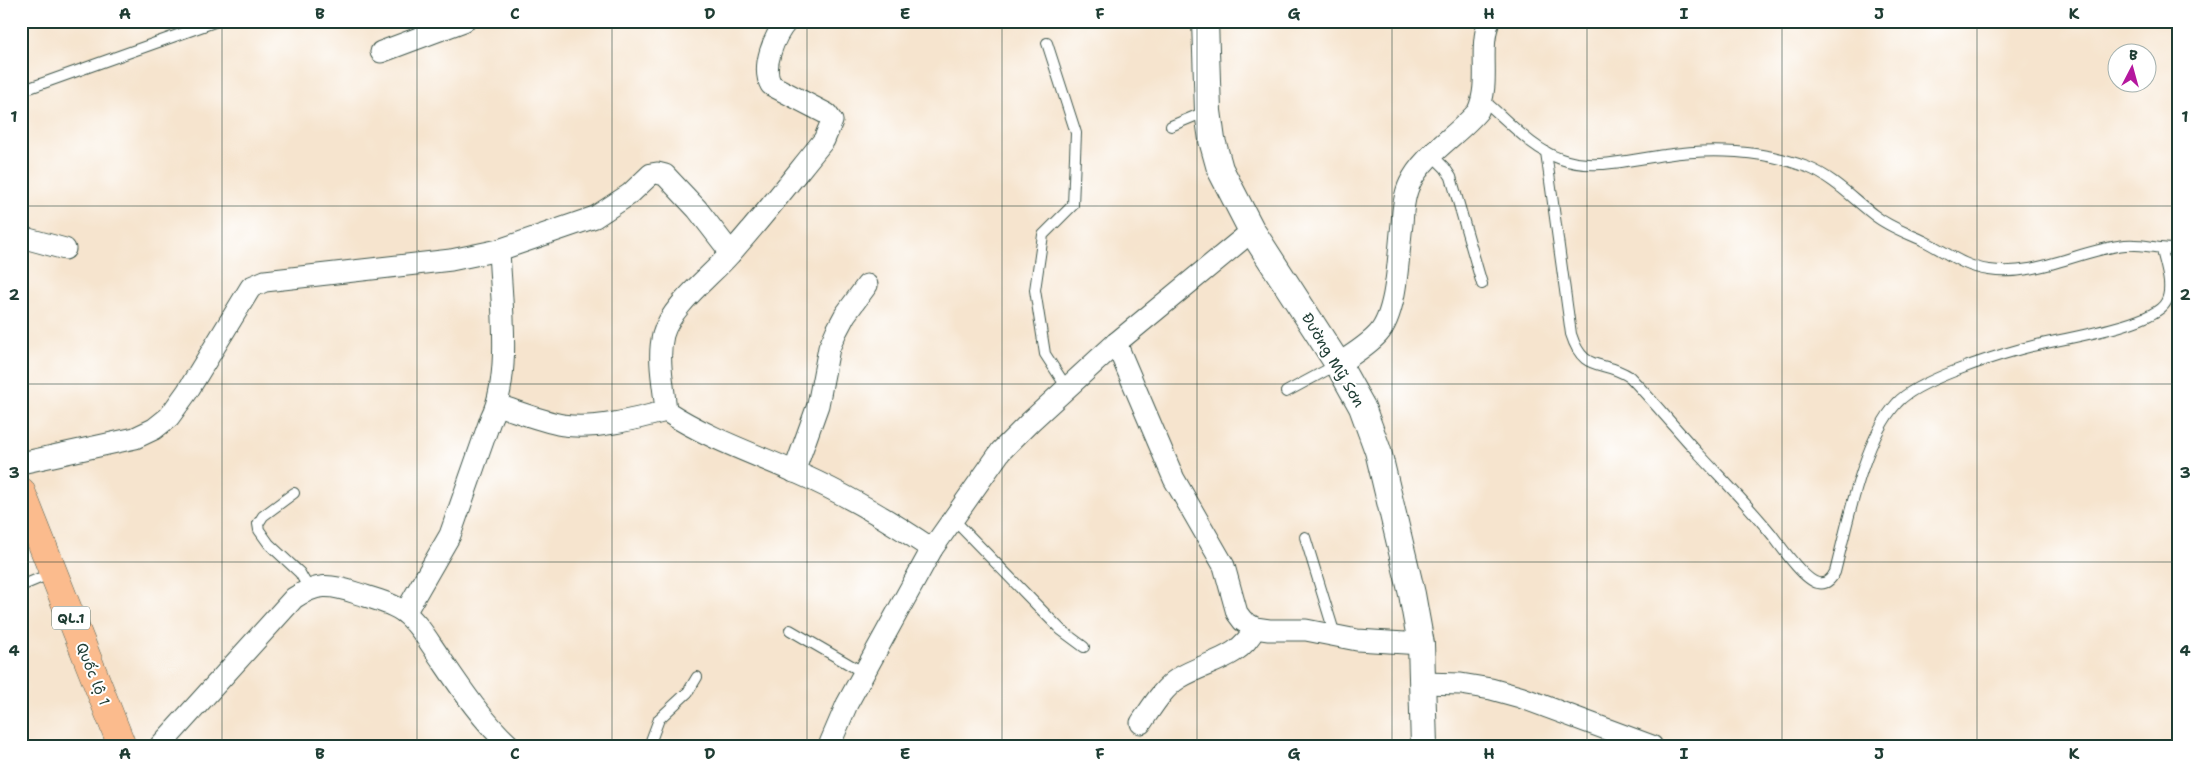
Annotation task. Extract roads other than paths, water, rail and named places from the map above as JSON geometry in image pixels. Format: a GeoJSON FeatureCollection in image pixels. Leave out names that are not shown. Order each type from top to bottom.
{"type":"FeatureCollection","features":[{"type":"Feature","properties":{"kind":"highway","name":"Quốc lộ 1"},"geometry":{"type":"LineString","coordinates":[[21,491],[118,745]]}},
{"type":"Feature","properties":{"kind":"street"},"geometry":{"type":"LineString","coordinates":[[382,52],[464,21]]}},
{"type":"Feature","properties":{"kind":"street"},"geometry":{"type":"LineString","coordinates":[[666,411],[661,353],[663,336],[668,323],[679,308],[731,253],[824,140],[830,130],[832,121],[827,114],[771,85],[767,78],[771,52],[787,21]]}},
{"type":"Feature","properties":{"kind":"street","name":"Đường Mỹ Sơn"},"geometry":{"type":"LineString","coordinates":[[1205,21],[1208,111],[1212,140],[1220,169],[1252,230],[1338,364],[1362,407],[1378,451],[1410,584],[1421,644],[1424,746]]}},
{"type":"Feature","properties":{"kind":"street"},"geometry":{"type":"LineString","coordinates":[[1338,364],[1368,343],[1379,333],[1385,322],[1396,288],[1397,254],[1405,195],[1417,171],[1470,121],[1478,111],[1483,100],[1484,34],[1489,21]]}},
{"type":"Feature","properties":{"kind":"street"},"geometry":{"type":"LineString","coordinates":[[21,463],[135,438],[154,429],[168,417],[188,392],[251,287],[265,280],[451,260],[499,250],[595,217],[630,194],[650,174],[657,173],[665,175],[697,209],[731,253]]}},
{"type":"Feature","properties":{"kind":"street"},"geometry":{"type":"LineString","coordinates":[[829,746],[847,704],[932,549],[1001,451],[1116,343],[1252,230]]}},
{"type":"Feature","properties":{"kind":"street"},"geometry":{"type":"LineString","coordinates":[[21,237],[65,249]]}},
{"type":"Feature","properties":{"kind":"street"},"geometry":{"type":"LineString","coordinates":[[405,613],[450,535],[490,418],[497,405],[503,369],[499,250]]}},
{"type":"Feature","properties":{"kind":"street"},"geometry":{"type":"LineString","coordinates":[[794,472],[818,405],[829,348],[844,315],[867,286]]}},
{"type":"Feature","properties":{"kind":"street"},"geometry":{"type":"LineString","coordinates":[[1116,343],[1174,479],[1224,566],[1237,613],[1243,621],[1255,628],[1269,630],[1306,630],[1389,643],[1421,644]]}},
{"type":"Feature","properties":{"kind":"street"},"geometry":{"type":"LineString","coordinates":[[497,405],[564,425],[608,423],[641,418],[666,411],[711,438],[794,472],[897,525],[932,549]]}},
{"type":"Feature","properties":{"kind":"street"},"geometry":{"type":"LineString","coordinates":[[167,743],[294,598],[308,589],[326,586],[342,588],[379,601],[405,613],[425,637],[473,705],[497,734],[510,746]]}},
{"type":"Feature","properties":{"kind":"street"},"geometry":{"type":"LineString","coordinates":[[1141,722],[1168,687],[1179,678],[1238,650],[1248,641],[1255,628]]}},
{"type":"Feature","properties":{"kind":"street"},"geometry":{"type":"LineString","coordinates":[[1423,683],[1461,684],[1491,689],[1520,697],[1652,746]]}},
{"type":"Feature","properties":{"kind":"lane"},"geometry":{"type":"LineString","coordinates":[[21,91],[217,21]]}},
{"type":"Feature","properties":{"kind":"lane"},"geometry":{"type":"LineString","coordinates":[[1047,43],[1076,134],[1073,205],[1043,235],[1035,290],[1045,354],[1066,388]]}},
{"type":"Feature","properties":{"kind":"lane"},"geometry":{"type":"LineString","coordinates":[[1483,100],[1546,152],[1567,161],[1589,164],[1668,154],[1716,152],[1782,159],[1808,167],[1828,177],[1888,224],[1922,240],[1960,262],[1990,270],[2013,271],[2045,266],[2127,245],[2162,250],[2178,249]]}},
{"type":"Feature","properties":{"kind":"lane"},"geometry":{"type":"LineString","coordinates":[[1171,126],[1208,111]]}},
{"type":"Feature","properties":{"kind":"lane"},"geometry":{"type":"LineString","coordinates":[[1546,152],[1572,334],[1576,349],[1582,357],[1593,364],[1621,371],[1630,377],[1751,508],[1792,560],[1809,578],[1817,583],[1825,583],[1832,579],[1836,572],[1851,508],[1863,470],[1881,422],[1898,401],[1917,387],[1988,360],[2021,349],[2111,329],[2141,319],[2161,309],[2167,301],[2170,289],[2162,250]]}},
{"type":"Feature","properties":{"kind":"lane"},"geometry":{"type":"LineString","coordinates":[[1432,155],[1451,177],[1482,284]]}},
{"type":"Feature","properties":{"kind":"lane"},"geometry":{"type":"LineString","coordinates":[[1286,392],[1338,364]]}},
{"type":"Feature","properties":{"kind":"lane"},"geometry":{"type":"LineString","coordinates":[[294,493],[263,516],[258,524],[258,530],[300,573],[308,589]]}},
{"type":"Feature","properties":{"kind":"lane"},"geometry":{"type":"LineString","coordinates":[[954,520],[1060,630],[1084,648]]}},
{"type":"Feature","properties":{"kind":"lane"},"geometry":{"type":"LineString","coordinates":[[1305,537],[1335,635]]}},
{"type":"Feature","properties":{"kind":"lane"},"geometry":{"type":"LineString","coordinates":[[21,586],[53,572]]}},
{"type":"Feature","properties":{"kind":"lane"},"geometry":{"type":"LineString","coordinates":[[790,630],[864,673]]}},
{"type":"Feature","properties":{"kind":"lane"},"geometry":{"type":"LineString","coordinates":[[649,746],[659,719],[688,692],[697,677]]}}]}
